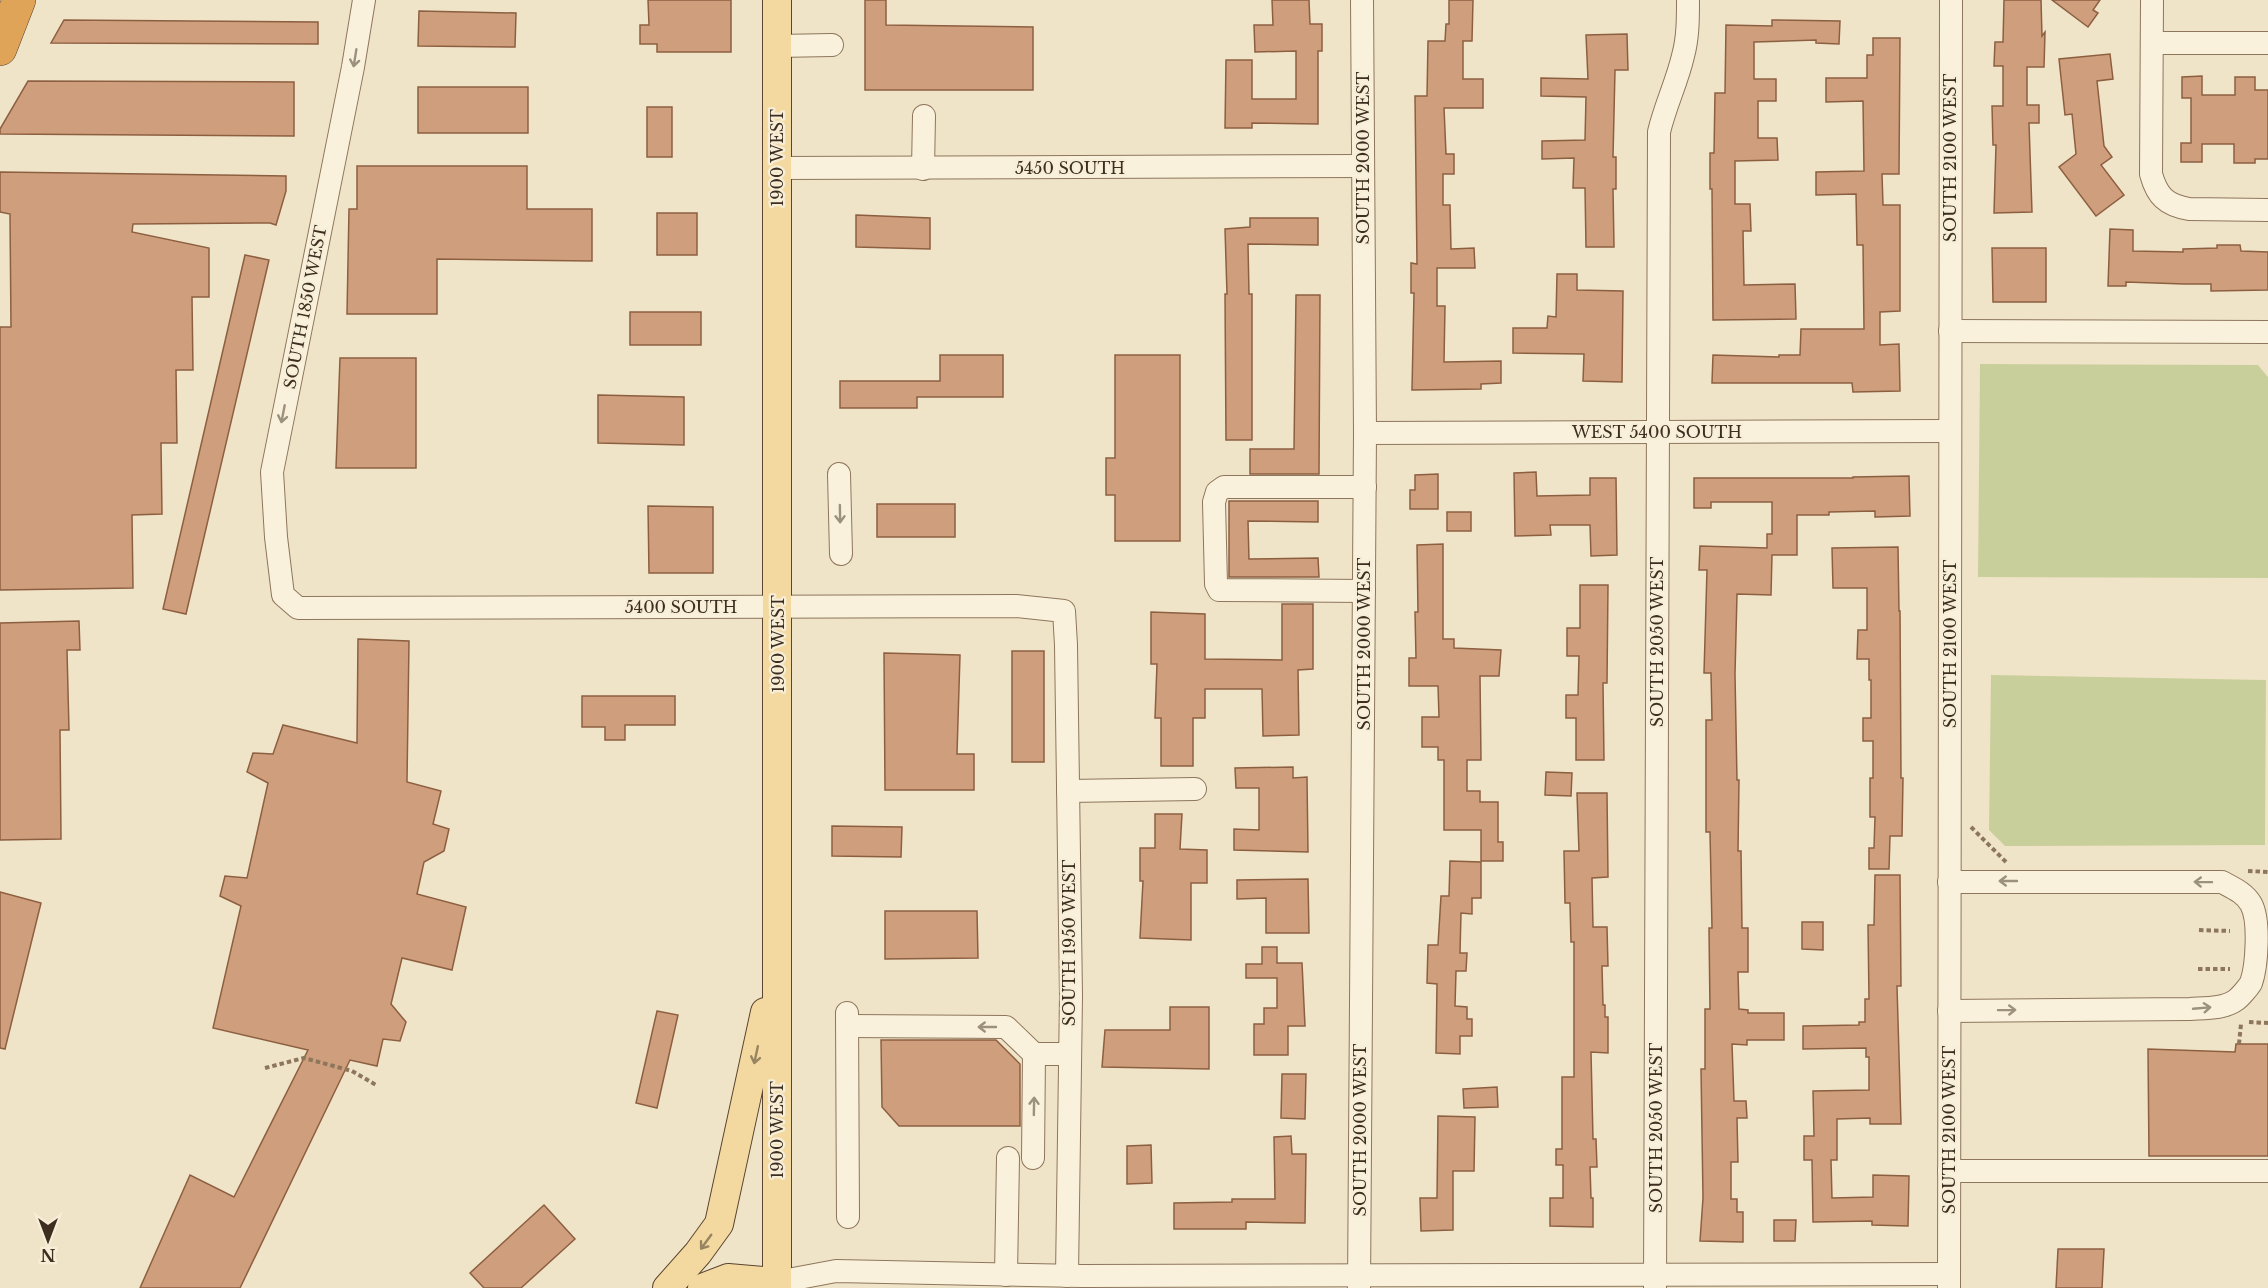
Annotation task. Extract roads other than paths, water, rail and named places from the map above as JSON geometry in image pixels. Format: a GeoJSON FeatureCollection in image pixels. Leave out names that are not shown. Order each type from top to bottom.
{"type":"FeatureCollection","features":[{"type":"Feature","properties":{"kind":"highway"},"geometry":{"type":"LineString","coordinates":[[0,49],[19,0]]}},
{"type":"Feature","properties":{"kind":"main road","name":"1900 WEST"},"geometry":{"type":"LineString","coordinates":[[773,1286],[777,957],[777,0]]}},
{"type":"Feature","properties":{"kind":"main road"},"geometry":{"type":"LineString","coordinates":[[667,1288],[698,1253],[719,1224],[777,957]]}},
{"type":"Feature","properties":{"kind":"main road"},"geometry":{"type":"LineString","coordinates":[[702,1288],[728,1278],[773,1286]]}},
{"type":"Feature","properties":{"kind":"street","name":"SOUTH 1850 WEST"},"geometry":{"type":"LineString","coordinates":[[298,608],[283,595],[276,537],[272,472],[353,67],[364,0]]}},
{"type":"Feature","properties":{"kind":"street","name":"SOUTH 2000 WEST"},"geometry":{"type":"LineString","coordinates":[[1359,1282],[1365,487],[1362,0]]}},
{"type":"Feature","properties":{"kind":"street","name":"SOUTH 2050 WEST"},"geometry":{"type":"LineString","coordinates":[[1655,1282],[1659,132],[1665,107],[1683,56],[1688,29],[1688,0]]}},
{"type":"Feature","properties":{"kind":"street","name":"SOUTH 2100 WEST"},"geometry":{"type":"LineString","coordinates":[[1949,1281],[1951,0]]}},
{"type":"Feature","properties":{"kind":"street"},"geometry":{"type":"LineString","coordinates":[[2152,0],[2151,174],[2155,188],[2163,198],[2176,207],[2268,210]]}},
{"type":"Feature","properties":{"kind":"street"},"geometry":{"type":"LineString","coordinates":[[2152,43],[2268,43]]}},
{"type":"Feature","properties":{"kind":"street"},"geometry":{"type":"LineString","coordinates":[[777,46],[832,45]]}},
{"type":"Feature","properties":{"kind":"street"},"geometry":{"type":"LineString","coordinates":[[923,169],[924,116]]}},
{"type":"Feature","properties":{"kind":"street","name":"5450 SOUTH"},"geometry":{"type":"LineString","coordinates":[[777,168],[1364,166]]}},
{"type":"Feature","properties":{"kind":"street"},"geometry":{"type":"LineString","coordinates":[[1950,331],[2268,332]]}},
{"type":"Feature","properties":{"kind":"street","name":"WEST 5400 SOUTH"},"geometry":{"type":"LineString","coordinates":[[1365,433],[1949,431]]}},
{"type":"Feature","properties":{"kind":"street"},"geometry":{"type":"LineString","coordinates":[[839,474],[841,554]]}},
{"type":"Feature","properties":{"kind":"street"},"geometry":{"type":"LineString","coordinates":[[1364,591],[1219,590],[1216,584],[1214,502],[1217,492],[1224,487],[1365,487]]}},
{"type":"Feature","properties":{"kind":"street","name":"5400 SOUTH"},"geometry":{"type":"LineString","coordinates":[[298,608],[1016,606],[1064,611]]}},
{"type":"Feature","properties":{"kind":"street","name":"SOUTH 1950 WEST"},"geometry":{"type":"LineString","coordinates":[[1064,611],[1071,900],[1070,1054],[1077,1280]]}},
{"type":"Feature","properties":{"kind":"street"},"geometry":{"type":"LineString","coordinates":[[1068,791],[1195,789]]}},
{"type":"Feature","properties":{"kind":"street"},"geometry":{"type":"LineString","coordinates":[[1949,882],[2222,882],[2241,892],[2252,905],[2256,922],[2255,962],[2250,984],[2235,1001],[2190,1009],[1949,1011]]}},
{"type":"Feature","properties":{"kind":"street"},"geometry":{"type":"LineString","coordinates":[[848,1216],[848,1020],[1006,1027],[1034,1054],[1070,1054]]}},
{"type":"Feature","properties":{"kind":"street"},"geometry":{"type":"LineString","coordinates":[[1033,1158],[1034,1054]]}},
{"type":"Feature","properties":{"kind":"street"},"geometry":{"type":"LineString","coordinates":[[1006,1275],[1008,1158]]}},
{"type":"Feature","properties":{"kind":"street"},"geometry":{"type":"LineString","coordinates":[[1949,1171],[2268,1171]]}},
{"type":"Feature","properties":{"kind":"street"},"geometry":{"type":"LineString","coordinates":[[773,1286],[836,1271],[1006,1275],[1077,1280],[1949,1281]]}}]}
